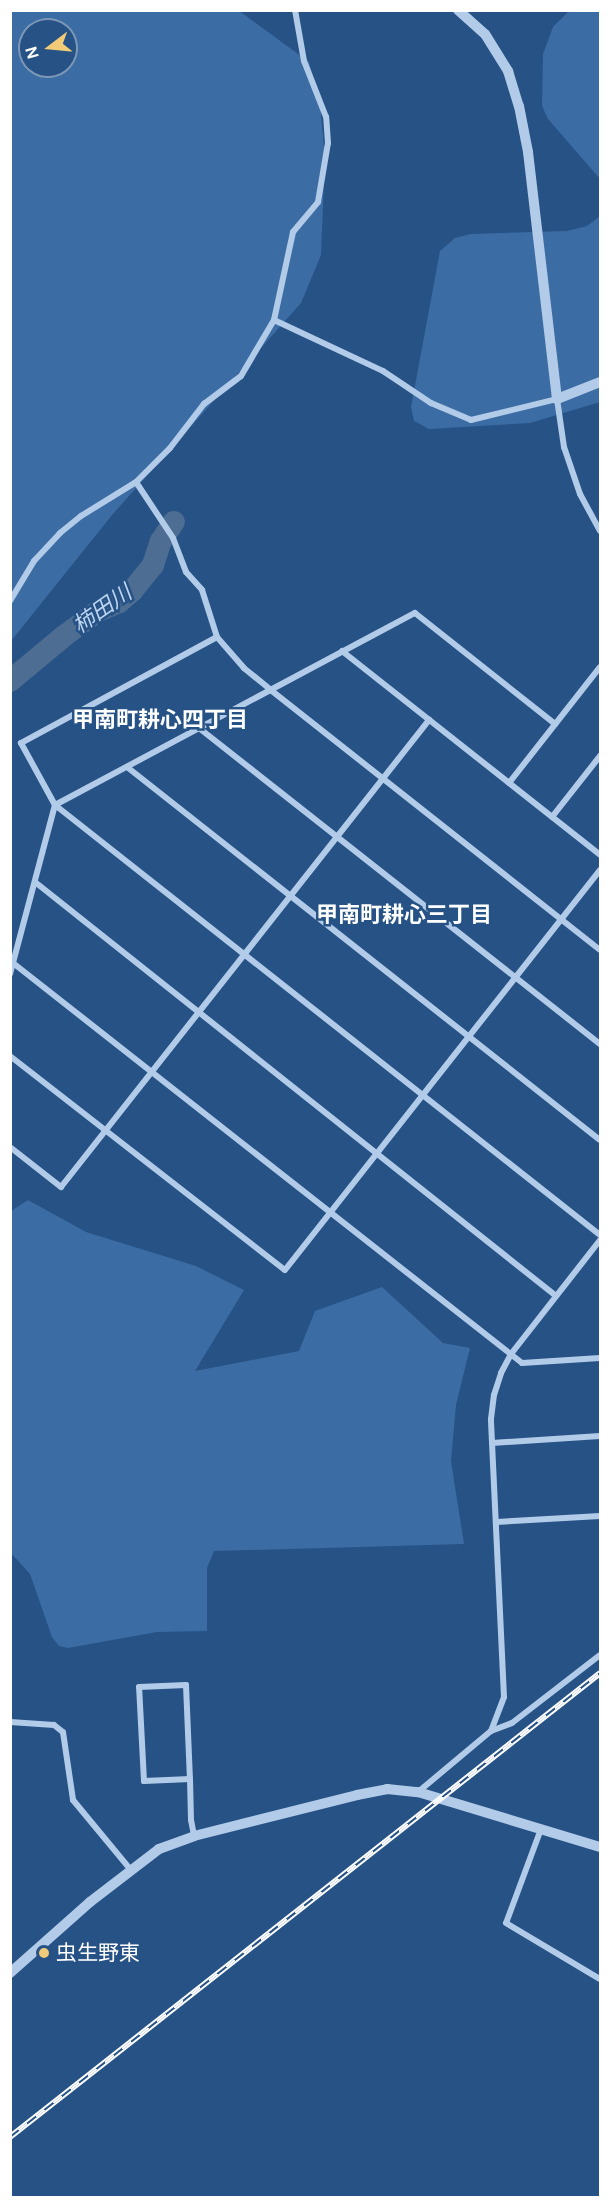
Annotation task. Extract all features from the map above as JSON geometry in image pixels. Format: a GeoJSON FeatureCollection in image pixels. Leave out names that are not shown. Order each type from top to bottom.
{"type":"FeatureCollection","features":[{"type":"Feature","properties":{"kind":"street"},"geometry":{"type":"LineString","coordinates":[[10,601],[34,561],[60,532],[81,516],[136,482],[170,448],[204,404],[240,376],[274,320],[293,232],[318,202],[328,143],[326,117],[304,61],[295,10]]}},
{"type":"Feature","properties":{"kind":"street"},"geometry":{"type":"LineString","coordinates":[[458,10],[485,34],[508,71],[519,106],[528,152],[564,447],[580,494],[600,531]]}},
{"type":"Feature","properties":{"kind":"street"},"geometry":{"type":"LineString","coordinates":[[274,320],[383,371],[431,403],[471,420],[557,399],[600,382]]}},
{"type":"Feature","properties":{"kind":"street"},"geometry":{"type":"LineString","coordinates":[[136,482],[173,538],[186,572],[202,590],[217,638],[239,663],[600,950]]}},
{"type":"Feature","properties":{"kind":"street"},"geometry":{"type":"LineString","coordinates":[[10,974],[55,805],[415,613],[555,724]]}},
{"type":"Feature","properties":{"kind":"street"},"geometry":{"type":"LineString","coordinates":[[217,638],[21,742],[55,805],[600,1235]]}},
{"type":"Feature","properties":{"kind":"street"},"geometry":{"type":"LineString","coordinates":[[342,651],[600,855]]}},
{"type":"Feature","properties":{"kind":"street"},"geometry":{"type":"LineString","coordinates":[[509,783],[600,668]]}},
{"type":"Feature","properties":{"kind":"street"},"geometry":{"type":"LineString","coordinates":[[10,1147],[61,1187],[429,720]]}},
{"type":"Feature","properties":{"kind":"street"},"geometry":{"type":"LineString","coordinates":[[199,728],[600,1044]]}},
{"type":"Feature","properties":{"kind":"street"},"geometry":{"type":"LineString","coordinates":[[552,817],[600,756]]}},
{"type":"Feature","properties":{"kind":"street"},"geometry":{"type":"LineString","coordinates":[[127,766],[600,1140]]}},
{"type":"Feature","properties":{"kind":"street"},"geometry":{"type":"LineString","coordinates":[[10,1056],[285,1270],[600,870]]}},
{"type":"Feature","properties":{"kind":"street"},"geometry":{"type":"LineString","coordinates":[[35,882],[196,1013],[556,1296]]}},
{"type":"Feature","properties":{"kind":"street"},"geometry":{"type":"LineString","coordinates":[[14,963],[522,1362],[600,1358]]}},
{"type":"Feature","properties":{"kind":"street"},"geometry":{"type":"LineString","coordinates":[[491,1731],[500,1713],[505,1684],[492,1443],[494,1395],[511,1354],[600,1240]]}},
{"type":"Feature","properties":{"kind":"street"},"geometry":{"type":"LineString","coordinates":[[492,1443],[600,1436]]}},
{"type":"Feature","properties":{"kind":"street"},"geometry":{"type":"LineString","coordinates":[[496,1522],[600,1516]]}},
{"type":"Feature","properties":{"kind":"street"},"geometry":{"type":"LineString","coordinates":[[418,1792],[491,1731],[512,1724],[600,1655]]}},
{"type":"Feature","properties":{"kind":"street"},"geometry":{"type":"LineString","coordinates":[[190,1779],[144,1781],[139,1687],[186,1685],[194,1836]]}},
{"type":"Feature","properties":{"kind":"street"},"geometry":{"type":"LineString","coordinates":[[10,1722],[54,1725],[63,1732],[74,1800],[130,1869]]}},
{"type":"Feature","properties":{"kind":"street"},"geometry":{"type":"LineString","coordinates":[[10,1973],[130,1869],[159,1849],[194,1836],[357,1795],[387,1789],[418,1792],[600,1847]]}},
{"type":"Feature","properties":{"kind":"street"},"geometry":{"type":"LineString","coordinates":[[541,1829],[506,1923],[600,1979]]}},
{"type":"Feature","properties":{"kind":"shaded area"},"geometry":{"type":"Polygon","coordinates":[[[238,10],[309,62],[320,104],[325,158],[321,255],[301,303],[112,515],[11,641],[11,11],[238,10]]]}},
{"type":"Feature","properties":{"kind":"shaded area"},"geometry":{"type":"Polygon","coordinates":[[[569,11],[600,11],[600,179],[548,119],[542,106],[543,54],[553,27],[569,11]]]}},
{"type":"Feature","properties":{"kind":"shaded area"},"geometry":{"type":"Polygon","coordinates":[[[600,216],[600,402],[530,423],[429,429],[414,421],[411,407],[440,251],[455,238],[471,234],[567,231],[587,226],[600,216]]]}},
{"type":"Feature","properties":{"kind":"shaded area"},"geometry":{"type":"Polygon","coordinates":[[[28,1200],[86,1232],[196,1266],[244,1290],[195,1371],[299,1351],[315,1311],[382,1287],[443,1343],[470,1348],[456,1405],[451,1461],[464,1544],[214,1551],[207,1568],[207,1631],[157,1632],[68,1648],[59,1646],[52,1637],[30,1574],[11,1553],[11,1211],[28,1200]]]}},
{"type":"Feature","properties":{"kind":"waterway","name":"柿田川"},"geometry":{"type":"LineString","coordinates":[[10,681],[64,636],[98,611],[119,602],[132,591],[153,565],[161,541],[174,522]]}},
{"type":"Feature","properties":{"kind":"railway"},"geometry":{"type":"LineString","coordinates":[[10,2137],[600,1673]]}},
{"type":"Feature","properties":{"kind":"place","name":"虫生野東"},"geometry":{"type":"Point","coordinates":[44,1953]}},
{"type":"Feature","properties":{"kind":"district","name":"甲南町耕心四丁目"},"geometry":{"type":"Point","coordinates":[160,720]}},
{"type":"Feature","properties":{"kind":"district","name":"甲南町耕心三丁目"},"geometry":{"type":"Point","coordinates":[404,915]}}]}
